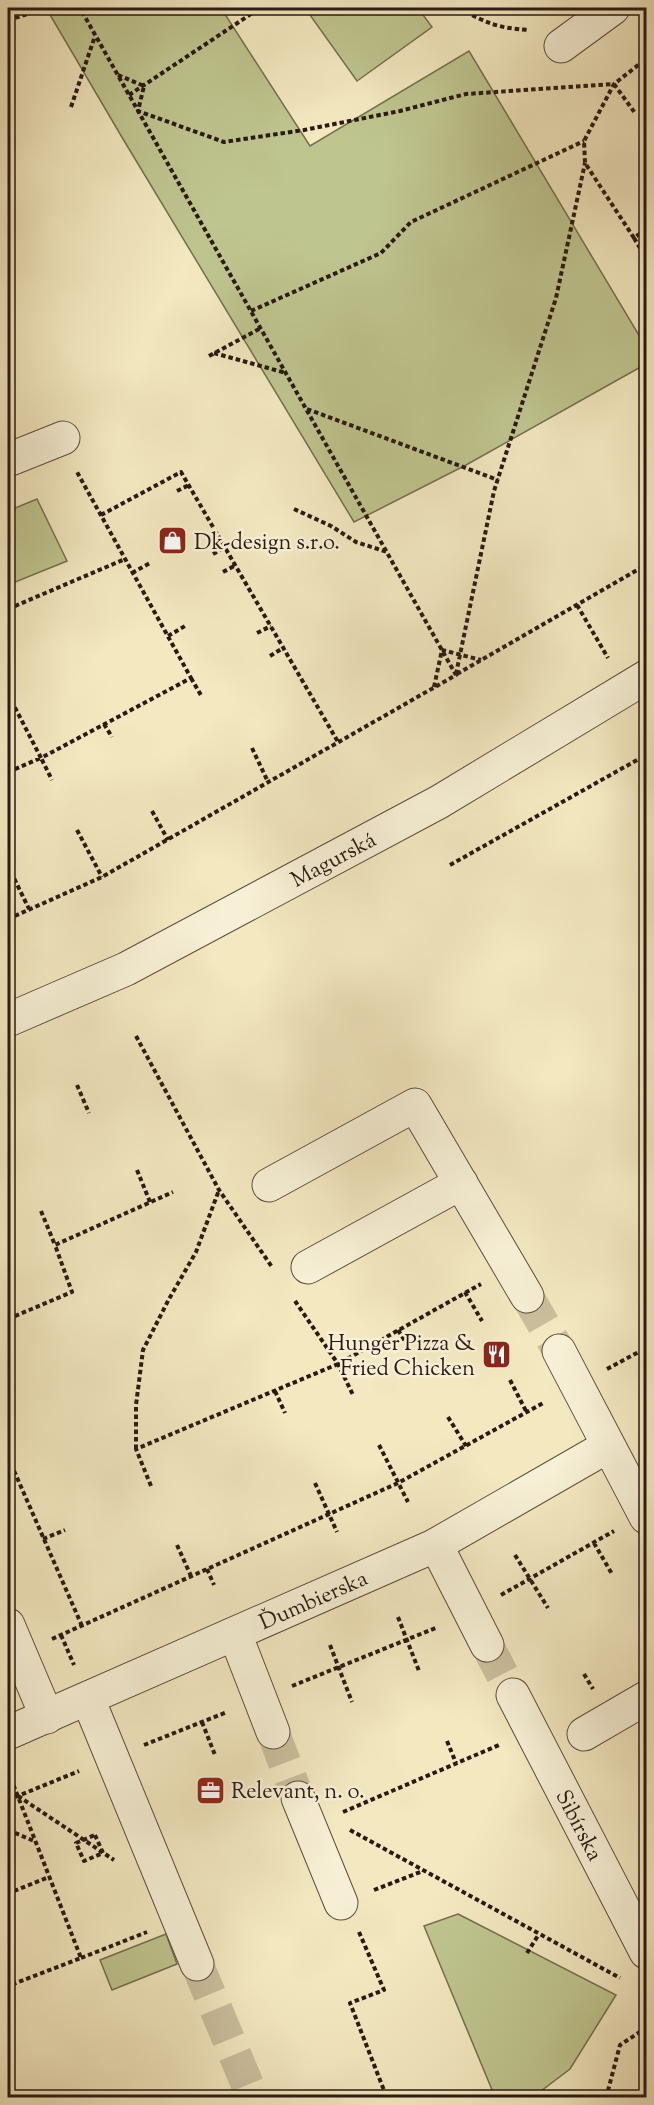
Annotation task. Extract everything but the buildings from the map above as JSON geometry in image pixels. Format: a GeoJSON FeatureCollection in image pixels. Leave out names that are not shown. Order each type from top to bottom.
{"type":"FeatureCollection","features":[{"type":"Feature","properties":{"kind":"street"},"geometry":{"type":"LineString","coordinates":[[561,46],[613,8]]}},
{"type":"Feature","properties":{"kind":"street"},"geometry":{"type":"LineString","coordinates":[[8,460],[68,451]]}},
{"type":"Feature","properties":{"kind":"street","name":"Magurská"},"geometry":{"type":"LineString","coordinates":[[8,1020],[126,969],[428,807],[646,677]]}},
{"type":"Feature","properties":{"kind":"street"},"geometry":{"type":"LineString","coordinates":[[269,1185],[416,1105],[527,1296]]}},
{"type":"Feature","properties":{"kind":"street"},"geometry":{"type":"LineString","coordinates":[[308,1267],[461,1183]]}},
{"type":"Feature","properties":{"kind":"street"},"geometry":{"type":"LineString","coordinates":[[559,1351],[646,1515]]}},
{"type":"Feature","properties":{"kind":"street","name":"Ďumbierska"},"geometry":{"type":"LineString","coordinates":[[8,1733],[436,1545],[608,1446]]}},
{"type":"Feature","properties":{"kind":"street"},"geometry":{"type":"LineString","coordinates":[[436,1545],[487,1645]]}},
{"type":"Feature","properties":{"kind":"street"},"geometry":{"type":"LineString","coordinates":[[235,1634],[273,1732]]}},
{"type":"Feature","properties":{"kind":"street"},"geometry":{"type":"LineString","coordinates":[[14,1639],[47,1717]]}},
{"type":"Feature","properties":{"kind":"street","name":"Sibírska"},"geometry":{"type":"LineString","coordinates":[[513,1695],[646,1952]]}},
{"type":"Feature","properties":{"kind":"street"},"geometry":{"type":"LineString","coordinates":[[584,1734],[646,1698]]}},
{"type":"Feature","properties":{"kind":"street"},"geometry":{"type":"LineString","coordinates":[[88,1699],[197,1964]]}},
{"type":"Feature","properties":{"kind":"street"},"geometry":{"type":"LineString","coordinates":[[298,1798],[355,1907]]}},
{"type":"Feature","properties":{"kind":"path"},"geometry":{"type":"LineString","coordinates":[[8,20],[48,8]]}},
{"type":"Feature","properties":{"kind":"path"},"geometry":{"type":"LineString","coordinates":[[80,8],[456,675]]}},
{"type":"Feature","properties":{"kind":"path"},"geometry":{"type":"LineString","coordinates":[[129,95],[260,8]]}},
{"type":"Feature","properties":{"kind":"path"},"geometry":{"type":"LineString","coordinates":[[459,8],[502,28],[538,31],[561,46]]}},
{"type":"Feature","properties":{"kind":"path"},"geometry":{"type":"LineString","coordinates":[[71,107],[96,36]]}},
{"type":"Feature","properties":{"kind":"path"},"geometry":{"type":"LineString","coordinates":[[456,675],[498,480],[556,298],[585,163],[584,141],[614,84],[646,59]]}},
{"type":"Feature","properties":{"kind":"path"},"geometry":{"type":"LineString","coordinates":[[118,75],[144,86]]}},
{"type":"Feature","properties":{"kind":"path"},"geometry":{"type":"LineString","coordinates":[[138,111],[224,142],[315,128],[400,111],[466,94],[614,84]]}},
{"type":"Feature","properties":{"kind":"path"},"geometry":{"type":"LineString","coordinates":[[614,84],[635,113]]}},
{"type":"Feature","properties":{"kind":"path"},"geometry":{"type":"LineString","coordinates":[[138,111],[144,86]]}},
{"type":"Feature","properties":{"kind":"path"},"geometry":{"type":"LineString","coordinates":[[251,311],[381,253],[411,222],[584,141]]}},
{"type":"Feature","properties":{"kind":"path"},"geometry":{"type":"LineString","coordinates":[[585,163],[646,258]]}},
{"type":"Feature","properties":{"kind":"path"},"geometry":{"type":"LineString","coordinates":[[634,238],[646,229]]}},
{"type":"Feature","properties":{"kind":"path"},"geometry":{"type":"LineString","coordinates":[[209,356],[261,328]]}},
{"type":"Feature","properties":{"kind":"path"},"geometry":{"type":"LineString","coordinates":[[214,353],[287,373]]}},
{"type":"Feature","properties":{"kind":"path"},"geometry":{"type":"LineString","coordinates":[[307,409],[498,480]]}},
{"type":"Feature","properties":{"kind":"path"},"geometry":{"type":"LineString","coordinates":[[68,451],[132,573],[202,697]]}},
{"type":"Feature","properties":{"kind":"path"},"geometry":{"type":"LineString","coordinates":[[101,515],[181,472],[338,742]]}},
{"type":"Feature","properties":{"kind":"path"},"geometry":{"type":"LineString","coordinates":[[177,491],[189,485]]}},
{"type":"Feature","properties":{"kind":"path"},"geometry":{"type":"LineString","coordinates":[[294,509],[331,526],[356,542],[387,552]]}},
{"type":"Feature","properties":{"kind":"path"},"geometry":{"type":"LineString","coordinates":[[213,554],[225,547]]}},
{"type":"Feature","properties":{"kind":"path"},"geometry":{"type":"LineString","coordinates":[[8,609],[126,559]]}},
{"type":"Feature","properties":{"kind":"path"},"geometry":{"type":"LineString","coordinates":[[132,573],[150,563]]}},
{"type":"Feature","properties":{"kind":"path"},"geometry":{"type":"LineString","coordinates":[[223,572],[236,565]]}},
{"type":"Feature","properties":{"kind":"path"},"geometry":{"type":"LineString","coordinates":[[8,918],[102,877],[646,565]]}},
{"type":"Feature","properties":{"kind":"path"},"geometry":{"type":"LineString","coordinates":[[168,636],[185,626]]}},
{"type":"Feature","properties":{"kind":"path"},"geometry":{"type":"LineString","coordinates":[[258,633],[271,626]]}},
{"type":"Feature","properties":{"kind":"path"},"geometry":{"type":"LineString","coordinates":[[270,656],[284,648]]}},
{"type":"Feature","properties":{"kind":"path"},"geometry":{"type":"LineString","coordinates":[[442,650],[482,660]]}},
{"type":"Feature","properties":{"kind":"path"},"geometry":{"type":"LineString","coordinates":[[434,687],[442,650]]}},
{"type":"Feature","properties":{"kind":"path"},"geometry":{"type":"LineString","coordinates":[[8,772],[41,758],[191,678]]}},
{"type":"Feature","properties":{"kind":"path"},"geometry":{"type":"LineString","coordinates":[[8,694],[52,780]]}},
{"type":"Feature","properties":{"kind":"path"},"geometry":{"type":"LineString","coordinates":[[104,724],[112,737]]}},
{"type":"Feature","properties":{"kind":"path"},"geometry":{"type":"LineString","coordinates":[[252,748],[268,782]]}},
{"type":"Feature","properties":{"kind":"path"},"geometry":{"type":"LineString","coordinates":[[450,865],[646,755]]}},
{"type":"Feature","properties":{"kind":"path"},"geometry":{"type":"LineString","coordinates":[[152,811],[168,840]]}},
{"type":"Feature","properties":{"kind":"path"},"geometry":{"type":"LineString","coordinates":[[77,830],[102,877]]}},
{"type":"Feature","properties":{"kind":"path"},"geometry":{"type":"LineString","coordinates":[[11,872],[29,909]]}},
{"type":"Feature","properties":{"kind":"path"},"geometry":{"type":"LineString","coordinates":[[136,1036],[219,1190],[272,1267]]}},
{"type":"Feature","properties":{"kind":"path"},"geometry":{"type":"LineString","coordinates":[[77,1085],[89,1113]]}},
{"type":"Feature","properties":{"kind":"path"},"geometry":{"type":"LineString","coordinates":[[137,1170],[150,1202]]}},
{"type":"Feature","properties":{"kind":"path"},"geometry":{"type":"LineString","coordinates":[[151,1486],[136,1449],[136,1405],[143,1350],[196,1252],[219,1190]]}},
{"type":"Feature","properties":{"kind":"path"},"geometry":{"type":"LineString","coordinates":[[55,1245],[173,1192]]}},
{"type":"Feature","properties":{"kind":"path"},"geometry":{"type":"LineString","coordinates":[[8,1319],[72,1292],[41,1211]]}},
{"type":"Feature","properties":{"kind":"path"},"geometry":{"type":"LineString","coordinates":[[136,1449],[338,1364],[510,1268]]}},
{"type":"Feature","properties":{"kind":"path"},"geometry":{"type":"LineString","coordinates":[[465,1292],[482,1321]]}},
{"type":"Feature","properties":{"kind":"path"},"geometry":{"type":"LineString","coordinates":[[292,1296],[338,1364],[353,1395]]}},
{"type":"Feature","properties":{"kind":"path"},"geometry":{"type":"LineString","coordinates":[[398,1330],[411,1351]]}},
{"type":"Feature","properties":{"kind":"path"},"geometry":{"type":"LineString","coordinates":[[14,1639],[82,1626],[398,1483],[646,1348]]}},
{"type":"Feature","properties":{"kind":"path"},"geometry":{"type":"LineString","coordinates":[[510,1380],[527,1413]]}},
{"type":"Feature","properties":{"kind":"path"},"geometry":{"type":"LineString","coordinates":[[275,1391],[285,1413]]}},
{"type":"Feature","properties":{"kind":"path"},"geometry":{"type":"LineString","coordinates":[[448,1417],[466,1446]]}},
{"type":"Feature","properties":{"kind":"path"},"geometry":{"type":"LineString","coordinates":[[379,1445],[408,1502]]}},
{"type":"Feature","properties":{"kind":"path"},"geometry":{"type":"LineString","coordinates":[[8,1457],[82,1626]]}},
{"type":"Feature","properties":{"kind":"path"},"geometry":{"type":"LineString","coordinates":[[315,1483],[337,1532]]}},
{"type":"Feature","properties":{"kind":"path"},"geometry":{"type":"LineString","coordinates":[[8,1800],[470,1613],[646,1515]]}},
{"type":"Feature","properties":{"kind":"path"},"geometry":{"type":"LineString","coordinates":[[43,1539],[65,1530]]}},
{"type":"Feature","properties":{"kind":"path"},"geometry":{"type":"LineString","coordinates":[[594,1543],[612,1574]]}},
{"type":"Feature","properties":{"kind":"path"},"geometry":{"type":"LineString","coordinates":[[177,1545],[191,1576]]}},
{"type":"Feature","properties":{"kind":"path"},"geometry":{"type":"LineString","coordinates":[[514,1555],[548,1608]]}},
{"type":"Feature","properties":{"kind":"path"},"geometry":{"type":"LineString","coordinates":[[207,1569],[214,1586]]}},
{"type":"Feature","properties":{"kind":"path"},"geometry":{"type":"LineString","coordinates":[[398,1617],[419,1671]]}},
{"type":"Feature","properties":{"kind":"path"},"geometry":{"type":"LineString","coordinates":[[330,1645],[352,1702]]}},
{"type":"Feature","properties":{"kind":"path"},"geometry":{"type":"LineString","coordinates":[[584,1674],[597,1694]]}},
{"type":"Feature","properties":{"kind":"path"},"geometry":{"type":"LineString","coordinates":[[202,1722],[215,1755]]}},
{"type":"Feature","properties":{"kind":"path"},"geometry":{"type":"LineString","coordinates":[[339,1814],[531,1731]]}},
{"type":"Feature","properties":{"kind":"path"},"geometry":{"type":"LineString","coordinates":[[447,1741],[456,1763]]}},
{"type":"Feature","properties":{"kind":"path"},"geometry":{"type":"LineString","coordinates":[[8,1771],[81,1958]]}},
{"type":"Feature","properties":{"kind":"path"},"geometry":{"type":"LineString","coordinates":[[17,1796],[122,1866]]}},
{"type":"Feature","properties":{"kind":"path"},"geometry":{"type":"LineString","coordinates":[[348,1829],[627,1982]]}},
{"type":"Feature","properties":{"kind":"path"},"geometry":{"type":"LineString","coordinates":[[8,1830],[35,1842]]}},
{"type":"Feature","properties":{"kind":"path"},"geometry":{"type":"LineString","coordinates":[[95,1835],[103,1853],[84,1861],[76,1843],[95,1835]]}},
{"type":"Feature","properties":{"kind":"path"},"geometry":{"type":"LineString","coordinates":[[387,2097],[350,2003],[384,1990],[355,1907],[424,1871]]}},
{"type":"Feature","properties":{"kind":"path"},"geometry":{"type":"LineString","coordinates":[[14,1891],[49,1877]]}},
{"type":"Feature","properties":{"kind":"path"},"geometry":{"type":"LineString","coordinates":[[8,1986],[178,1919]]}},
{"type":"Feature","properties":{"kind":"path"},"geometry":{"type":"LineString","coordinates":[[527,1953],[539,1934]]}},
{"type":"Feature","properties":{"kind":"path"},"geometry":{"type":"LineString","coordinates":[[606,2097],[620,2045],[646,2028]]}},
{"type":"Feature","properties":{"kind":"green space"},"geometry":{"type":"Polygon","coordinates":[[[46,8],[221,8],[310,146],[469,51],[646,347],[646,364],[466,465],[354,522],[46,8]]]}},
{"type":"Feature","properties":{"kind":"green space"},"geometry":{"type":"Polygon","coordinates":[[[305,8],[418,8],[432,27],[357,81],[305,8]]]}},
{"type":"Feature","properties":{"kind":"green space"},"geometry":{"type":"Polygon","coordinates":[[[37,499],[67,561],[8,585],[8,511],[37,499]]]}},
{"type":"Feature","properties":{"kind":"green space"},"geometry":{"type":"Polygon","coordinates":[[[458,1914],[616,1995],[570,2069],[533,2097],[495,2097],[424,1926],[458,1914]]]}},
{"type":"Feature","properties":{"kind":"green space"},"geometry":{"type":"Polygon","coordinates":[[[166,1934],[177,1964],[112,1990],[100,1960],[166,1934]]]}},
{"type":"Feature","properties":{"kind":"tunnel"},"geometry":{"type":"LineString","coordinates":[[527,1296],[559,1351]]}},
{"type":"Feature","properties":{"kind":"tunnel"},"geometry":{"type":"LineString","coordinates":[[487,1645],[513,1695]]}},
{"type":"Feature","properties":{"kind":"tunnel"},"geometry":{"type":"LineString","coordinates":[[273,1732],[298,1798]]}},
{"type":"Feature","properties":{"kind":"tunnel"},"geometry":{"type":"LineString","coordinates":[[197,1964],[253,2098]]}},
{"type":"Feature","properties":{"kind":"place","name":"Dk-design s.r.o."},"geometry":{"type":"Point","coordinates":[173,541]}},
{"type":"Feature","properties":{"kind":"place","name":"Hunger Pizza & Fried Chicken"},"geometry":{"type":"Point","coordinates":[496,1355]}},
{"type":"Feature","properties":{"kind":"place","name":"Relevant, n. o."},"geometry":{"type":"Point","coordinates":[210,1790]}}]}
